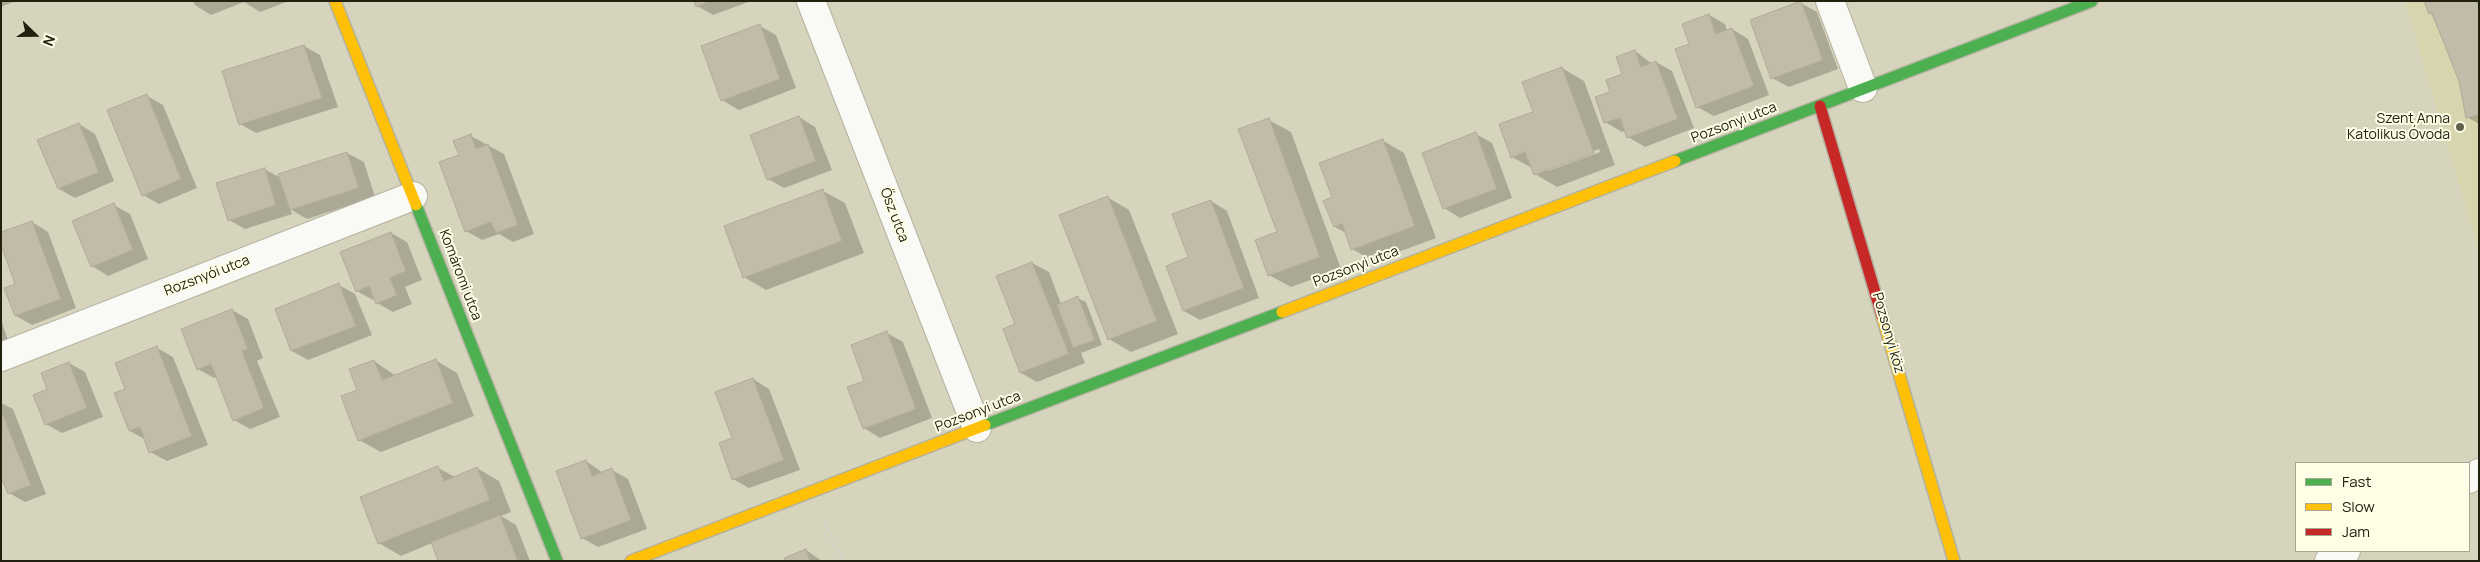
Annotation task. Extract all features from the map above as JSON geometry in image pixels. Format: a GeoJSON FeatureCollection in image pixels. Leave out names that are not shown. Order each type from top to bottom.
{"type":"FeatureCollection","features":[{"type":"Feature","properties":{"kind":"street","name":"Komáromi utca"},"geometry":{"type":"LineString","coordinates":[[335,1],[557,561]]}},
{"type":"Feature","properties":{"kind":"street","name":"Ősz utca"},"geometry":{"type":"LineString","coordinates":[[812,1],[977,428]]}},
{"type":"Feature","properties":{"kind":"street"},"geometry":{"type":"LineString","coordinates":[[1830,1],[1863,88]]}},
{"type":"Feature","properties":{"kind":"street","name":"Pozsonyi utca"},"geometry":{"type":"LineString","coordinates":[[630,561],[2092,1]]}},
{"type":"Feature","properties":{"kind":"street","name":"Pozsonyi köz"},"geometry":{"type":"LineString","coordinates":[[1820,106],[1954,561]]}},
{"type":"Feature","properties":{"kind":"street","name":"Rozsnyói utca"},"geometry":{"type":"LineString","coordinates":[[1,357],[413,196]]}},
{"type":"Feature","properties":{"kind":"street"},"geometry":{"type":"LineString","coordinates":[[2329,561],[2344,552]]}},
{"type":"Feature","properties":{"kind":"path"},"geometry":{"type":"LineString","coordinates":[[810,492],[842,561]]}},
{"type":"Feature","properties":{"kind":"shaded area","name":"Szent Anna Katolikus Óvoda"},"geometry":{"type":"Polygon","coordinates":[[[2405,1],[2479,1],[2479,252],[2405,1]]]}},
{"type":"Feature","properties":{"kind":"building"},"geometry":{"type":"Polygon","coordinates":[[[694,1],[711,1],[696,7],[694,1]]]}},
{"type":"Feature","properties":{"kind":"building"},"geometry":{"type":"Polygon","coordinates":[[[1801,1],[1823,60],[1771,79],[1750,20],[1801,1]]]}},
{"type":"Feature","properties":{"kind":"building"},"geometry":{"type":"Polygon","coordinates":[[[2424,1],[2476,1],[2479,8],[2479,115],[2466,118],[2459,81],[2432,13],[2429,14],[2424,1]]]}},
{"type":"Feature","properties":{"kind":"building"},"geometry":{"type":"Polygon","coordinates":[[[1709,14],[1716,34],[1732,28],[1754,86],[1696,108],[1675,49],[1689,44],[1682,24],[1709,14]]]}},
{"type":"Feature","properties":{"kind":"building"},"geometry":{"type":"Polygon","coordinates":[[[760,24],[780,79],[721,101],[701,46],[760,24]]]}},
{"type":"Feature","properties":{"kind":"building"},"geometry":{"type":"Polygon","coordinates":[[[304,45],[322,98],[239,125],[222,71],[304,45]]]}},
{"type":"Feature","properties":{"kind":"building"},"geometry":{"type":"Polygon","coordinates":[[[1635,50],[1641,67],[1656,61],[1678,119],[1627,138],[1620,118],[1604,123],[1595,97],[1610,92],[1606,80],[1622,74],[1616,57],[1635,50]]]}},
{"type":"Feature","properties":{"kind":"building"},"geometry":{"type":"Polygon","coordinates":[[[1562,67],[1594,153],[1534,175],[1525,152],[1511,158],[1499,124],[1533,112],[1522,82],[1562,67]]]}},
{"type":"Feature","properties":{"kind":"building"},"geometry":{"type":"Polygon","coordinates":[[[147,94],[181,179],[142,196],[107,110],[147,94]]]}},
{"type":"Feature","properties":{"kind":"building"},"geometry":{"type":"Polygon","coordinates":[[[799,116],[816,161],[767,180],[750,135],[799,116]]]}},
{"type":"Feature","properties":{"kind":"building"},"geometry":{"type":"Polygon","coordinates":[[[1269,118],[1320,257],[1268,276],[1255,240],[1277,232],[1238,129],[1269,118]]]}},
{"type":"Feature","properties":{"kind":"building"},"geometry":{"type":"Polygon","coordinates":[[[79,123],[99,172],[58,189],[37,140],[79,123]]]}},
{"type":"Feature","properties":{"kind":"building"},"geometry":{"type":"Polygon","coordinates":[[[1476,132],[1497,189],[1443,209],[1422,153],[1476,132]]]}},
{"type":"Feature","properties":{"kind":"building"},"geometry":{"type":"Polygon","coordinates":[[[471,134],[476,149],[488,144],[518,225],[496,233],[491,222],[465,232],[439,162],[459,155],[453,141],[471,134]]]}},
{"type":"Feature","properties":{"kind":"building"},"geometry":{"type":"Polygon","coordinates":[[[1383,139],[1415,226],[1351,250],[1342,224],[1334,227],[1323,201],[1332,197],[1319,163],[1383,139]]]}},
{"type":"Feature","properties":{"kind":"building"},"geometry":{"type":"Polygon","coordinates":[[[347,152],[359,188],[290,210],[278,174],[347,152]]]}},
{"type":"Feature","properties":{"kind":"building"},"geometry":{"type":"Polygon","coordinates":[[[265,168],[276,205],[228,221],[216,183],[265,168]]]}},
{"type":"Feature","properties":{"kind":"building"},"geometry":{"type":"Polygon","coordinates":[[[823,189],[842,241],[743,278],[724,226],[823,189]]]}},
{"type":"Feature","properties":{"kind":"building"},"geometry":{"type":"Polygon","coordinates":[[[1108,196],[1157,321],[1108,340],[1059,215],[1108,196]]]}},
{"type":"Feature","properties":{"kind":"building"},"geometry":{"type":"Polygon","coordinates":[[[1211,200],[1244,288],[1183,311],[1166,266],[1188,257],[1172,214],[1211,200]]]}},
{"type":"Feature","properties":{"kind":"building"},"geometry":{"type":"Polygon","coordinates":[[[114,203],[133,250],[91,267],[72,221],[114,203]]]}},
{"type":"Feature","properties":{"kind":"building"},"geometry":{"type":"Polygon","coordinates":[[[32,221],[61,299],[15,316],[4,288],[15,284],[1,245],[1,232],[32,221]]]}},
{"type":"Feature","properties":{"kind":"building"},"geometry":{"type":"Polygon","coordinates":[[[391,232],[406,271],[390,278],[397,295],[376,304],[369,286],[356,292],[340,252],[391,232]]]}},
{"type":"Feature","properties":{"kind":"building"},"geometry":{"type":"Polygon","coordinates":[[[1032,262],[1069,354],[1020,373],[1003,329],[1015,324],[996,276],[1032,262]]]}},
{"type":"Feature","properties":{"kind":"building"},"geometry":{"type":"Polygon","coordinates":[[[339,283],[356,326],[291,351],[275,309],[339,283]]]}},
{"type":"Feature","properties":{"kind":"building"},"geometry":{"type":"Polygon","coordinates":[[[1078,296],[1095,340],[1073,348],[1057,305],[1078,296]]]}},
{"type":"Feature","properties":{"kind":"building"},"geometry":{"type":"Polygon","coordinates":[[[232,309],[248,349],[242,351],[264,408],[233,421],[211,364],[197,370],[181,329],[232,309]]]}},
{"type":"Feature","properties":{"kind":"building"},"geometry":{"type":"Polygon","coordinates":[[[887,331],[916,409],[863,429],[847,387],[864,381],[851,345],[887,331]]]}},
{"type":"Feature","properties":{"kind":"building"},"geometry":{"type":"Polygon","coordinates":[[[157,346],[192,436],[149,453],[140,427],[129,431],[114,393],[125,389],[115,363],[157,346]]]}},
{"type":"Feature","properties":{"kind":"building"},"geometry":{"type":"Polygon","coordinates":[[[436,359],[453,403],[358,441],[341,396],[357,390],[349,369],[374,360],[382,380],[436,359]]]}},
{"type":"Feature","properties":{"kind":"building"},"geometry":{"type":"Polygon","coordinates":[[[69,362],[87,408],[45,425],[33,395],[47,389],[41,373],[69,362]]]}},
{"type":"Feature","properties":{"kind":"building"},"geometry":{"type":"Polygon","coordinates":[[[753,378],[784,460],[732,480],[719,443],[732,438],[715,392],[753,378]]]}},
{"type":"Feature","properties":{"kind":"building"},"geometry":{"type":"Polygon","coordinates":[[[1,410],[31,485],[8,494],[1,477],[1,410]]]}},
{"type":"Feature","properties":{"kind":"building"},"geometry":{"type":"Polygon","coordinates":[[[586,460],[592,476],[612,468],[631,520],[581,539],[556,471],[586,460]]]}},
{"type":"Feature","properties":{"kind":"building"},"geometry":{"type":"Polygon","coordinates":[[[438,466],[444,481],[477,467],[490,500],[378,544],[360,497],[438,466]]]}},
{"type":"Feature","properties":{"kind":"building"},"geometry":{"type":"Polygon","coordinates":[[[500,515],[518,561],[438,561],[431,542],[500,515]]]}},
{"type":"Feature","properties":{"kind":"building"},"geometry":{"type":"Polygon","coordinates":[[[806,549],[810,561],[785,561],[784,558],[806,549]]]}},
{"type":"Feature","properties":{"kind":"traffic: fast"},"geometry":{"type":"LineString","coordinates":[[1675,161],[2092,1]]}},
{"type":"Feature","properties":{"kind":"traffic: fast"},"geometry":{"type":"LineString","coordinates":[[416,205],[557,561]]}},
{"type":"Feature","properties":{"kind":"traffic: fast"},"geometry":{"type":"LineString","coordinates":[[985,425],[1282,312]]}},
{"type":"Feature","properties":{"kind":"traffic: slow"},"geometry":{"type":"LineString","coordinates":[[335,1],[416,205]]}},
{"type":"Feature","properties":{"kind":"traffic: slow"},"geometry":{"type":"LineString","coordinates":[[1282,312],[1675,161]]}},
{"type":"Feature","properties":{"kind":"traffic: slow"},"geometry":{"type":"LineString","coordinates":[[1882,316],[1954,561]]}},
{"type":"Feature","properties":{"kind":"traffic: slow"},"geometry":{"type":"LineString","coordinates":[[631,561],[985,425]]}},
{"type":"Feature","properties":{"kind":"traffic: jam"},"geometry":{"type":"LineString","coordinates":[[1820,106],[1882,316]]}},
{"type":"Feature","properties":{"kind":"place","name":"Szent Anna Katolikus Óvoda"},"geometry":{"type":"Point","coordinates":[2460,127]}}]}
